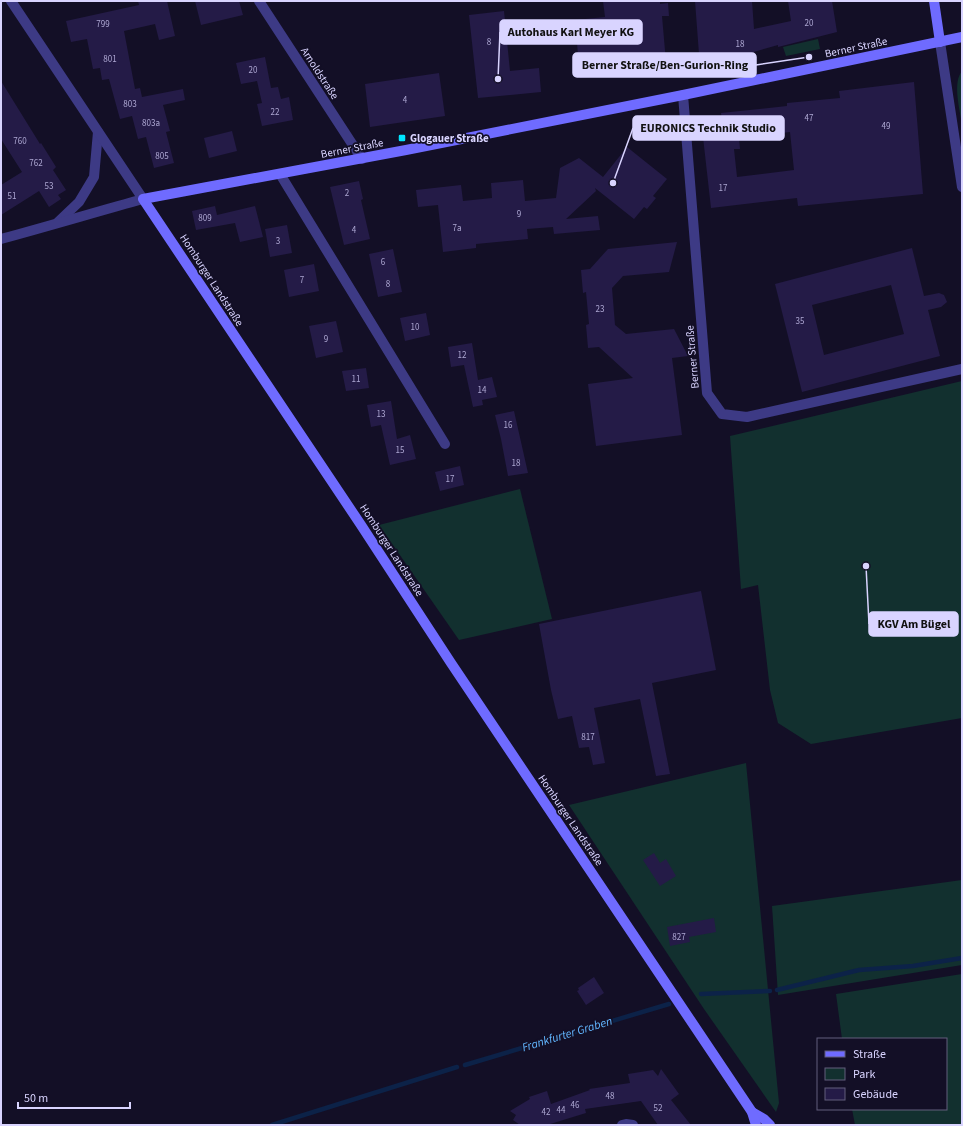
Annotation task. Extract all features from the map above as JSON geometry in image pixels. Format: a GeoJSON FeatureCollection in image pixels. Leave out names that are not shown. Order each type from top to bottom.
{"type":"FeatureCollection","features":[{"type":"Feature","properties":{"kind":"street","name":"Homburger Landstraße"},"geometry":{"type":"LineString","coordinates":[[11,1],[361,524],[451,663],[752,1112],[756,1125]]}},
{"type":"Feature","properties":{"kind":"street","name":"Arnoldstraße"},"geometry":{"type":"LineString","coordinates":[[259,1],[362,159]]}},
{"type":"Feature","properties":{"kind":"street"},"geometry":{"type":"LineString","coordinates":[[934,1],[962,187]]}},
{"type":"Feature","properties":{"kind":"street","name":"Berner Straße"},"geometry":{"type":"LineString","coordinates":[[143,199],[362,159],[683,95],[962,37]]}},
{"type":"Feature","properties":{"kind":"street","name":"Berner Straße"},"geometry":{"type":"LineString","coordinates":[[683,95],[707,393],[722,414],[747,417],[962,369]]}},
{"type":"Feature","properties":{"kind":"street"},"geometry":{"type":"LineString","coordinates":[[55,225],[79,202],[94,177],[98,132]]}},
{"type":"Feature","properties":{"kind":"street"},"geometry":{"type":"LineString","coordinates":[[280,174],[445,444]]}},
{"type":"Feature","properties":{"kind":"street"},"geometry":{"type":"LineString","coordinates":[[1,239],[143,199]]}},
{"type":"Feature","properties":{"kind":"street","name":"Homburger Landstraße"},"geometry":{"type":"LineString","coordinates":[[752,1112],[764,1119],[770,1125]]}},
{"type":"Feature","properties":{"kind":"street"},"geometry":{"type":"LineString","coordinates":[[622,1125],[633,1125]]}},
{"type":"Feature","properties":{"kind":"green space"},"geometry":{"type":"Polygon","coordinates":[[[818,39],[820,49],[786,56],[783,47],[818,39]]]}},
{"type":"Feature","properties":{"kind":"green space"},"geometry":{"type":"Polygon","coordinates":[[[962,71],[961,119],[957,87],[959,76],[962,71]]]}},
{"type":"Feature","properties":{"kind":"green space"},"geometry":{"type":"Polygon","coordinates":[[[962,381],[962,718],[811,744],[778,723],[770,690],[758,585],[741,589],[730,436],[962,381]]]}},
{"type":"Feature","properties":{"kind":"green space"},"geometry":{"type":"Polygon","coordinates":[[[520,489],[552,619],[459,640],[379,525],[520,489]]]}},
{"type":"Feature","properties":{"kind":"green space"},"geometry":{"type":"Polygon","coordinates":[[[746,763],[779,1103],[776,1112],[704,1009],[569,805],[746,763]]]}},
{"type":"Feature","properties":{"kind":"green space"},"geometry":{"type":"Polygon","coordinates":[[[962,880],[962,965],[778,995],[772,906],[962,880]]]}},
{"type":"Feature","properties":{"kind":"green space"},"geometry":{"type":"Polygon","coordinates":[[[962,974],[962,1125],[855,1125],[852,1110],[947,1110],[947,1038],[842,1038],[836,994],[962,974]]]}},
{"type":"Feature","properties":{"kind":"building"},"geometry":{"type":"Polygon","coordinates":[[[138,1],[167,1],[175,36],[159,40],[155,24],[124,31],[135,89],[140,88],[142,97],[183,89],[185,100],[163,105],[170,131],[166,132],[174,163],[154,168],[146,137],[138,139],[132,116],[120,119],[109,79],[102,80],[100,68],[93,69],[87,39],[71,42],[66,21],[139,5],[138,1]]]}},
{"type":"Feature","properties":{"kind":"building"},"geometry":{"type":"Polygon","coordinates":[[[195,1],[239,1],[243,15],[201,25],[195,1]]]}},
{"type":"Feature","properties":{"kind":"building"},"geometry":{"type":"Polygon","coordinates":[[[603,1],[660,1],[660,4],[668,3],[669,16],[662,16],[666,62],[609,68],[610,75],[580,78],[575,20],[605,17],[603,1]]]}},
{"type":"Feature","properties":{"kind":"building"},"geometry":{"type":"Polygon","coordinates":[[[695,1],[752,1],[754,29],[791,21],[788,1],[832,1],[837,32],[778,47],[778,45],[726,60],[723,53],[699,54],[695,1]]]}},
{"type":"Feature","properties":{"kind":"building"},"geometry":{"type":"Polygon","coordinates":[[[504,11],[510,71],[539,68],[541,92],[478,98],[469,15],[504,11]]]}},
{"type":"Feature","properties":{"kind":"building"},"geometry":{"type":"Polygon","coordinates":[[[265,57],[271,88],[278,87],[281,99],[289,97],[293,120],[262,126],[257,104],[262,103],[257,81],[241,84],[236,63],[265,57]]]}},
{"type":"Feature","properties":{"kind":"building"},"geometry":{"type":"Polygon","coordinates":[[[439,73],[445,116],[370,127],[365,84],[439,73]]]}},
{"type":"Feature","properties":{"kind":"building"},"geometry":{"type":"Polygon","coordinates":[[[1,81],[56,167],[53,170],[66,190],[58,195],[61,199],[49,207],[39,191],[1,215],[1,185],[22,172],[1,139],[1,81]]]}},
{"type":"Feature","properties":{"kind":"building"},"geometry":{"type":"Polygon","coordinates":[[[914,82],[923,194],[798,206],[797,198],[711,208],[703,137],[716,135],[716,129],[723,128],[721,113],[787,106],[787,103],[840,98],[839,91],[914,82]],[[790,132],[739,138],[740,149],[734,149],[737,177],[794,170],[790,132]]]}},
{"type":"Feature","properties":{"kind":"building"},"geometry":{"type":"Polygon","coordinates":[[[232,131],[237,151],[209,158],[204,138],[232,131]]]}},
{"type":"Feature","properties":{"kind":"building"},"geometry":{"type":"Polygon","coordinates":[[[627,147],[667,179],[653,196],[656,198],[647,209],[644,207],[634,219],[595,188],[596,191],[566,219],[598,216],[600,230],[554,234],[553,227],[527,229],[528,239],[476,244],[476,248],[443,252],[438,205],[418,207],[416,190],[461,185],[463,201],[492,198],[491,183],[523,180],[525,201],[556,198],[560,168],[579,158],[603,177],[627,147]]]}},
{"type":"Feature","properties":{"kind":"building"},"geometry":{"type":"Polygon","coordinates":[[[359,181],[363,199],[361,200],[370,239],[344,245],[330,187],[359,181]]]}},
{"type":"Feature","properties":{"kind":"building"},"geometry":{"type":"Polygon","coordinates":[[[215,206],[217,215],[255,206],[263,237],[240,242],[235,223],[196,230],[192,211],[215,206]]]}},
{"type":"Feature","properties":{"kind":"building"},"geometry":{"type":"Polygon","coordinates":[[[287,225],[292,253],[270,257],[265,229],[287,225]]]}},
{"type":"Feature","properties":{"kind":"building"},"geometry":{"type":"Polygon","coordinates":[[[677,242],[669,272],[623,276],[612,288],[615,325],[626,334],[674,329],[688,356],[672,358],[682,435],[596,446],[588,384],[633,378],[599,347],[588,348],[586,325],[589,324],[586,292],[583,293],[581,270],[590,269],[608,249],[677,242]]]}},
{"type":"Feature","properties":{"kind":"building"},"geometry":{"type":"Polygon","coordinates":[[[912,248],[924,296],[939,293],[944,295],[947,302],[941,307],[928,310],[940,356],[802,392],[775,284],[912,248]],[[891,285],[812,305],[824,355],[904,334],[891,285]]]}},
{"type":"Feature","properties":{"kind":"building"},"geometry":{"type":"Polygon","coordinates":[[[393,249],[402,292],[378,297],[369,254],[393,249]]]}},
{"type":"Feature","properties":{"kind":"building"},"geometry":{"type":"Polygon","coordinates":[[[314,264],[319,291],[289,297],[284,270],[314,264]]]}},
{"type":"Feature","properties":{"kind":"building"},"geometry":{"type":"Polygon","coordinates":[[[426,313],[430,335],[405,341],[400,318],[426,313]]]}},
{"type":"Feature","properties":{"kind":"building"},"geometry":{"type":"Polygon","coordinates":[[[336,321],[343,352],[316,358],[309,326],[336,321]]]}},
{"type":"Feature","properties":{"kind":"building"},"geometry":{"type":"Polygon","coordinates":[[[472,343],[478,380],[492,377],[497,397],[482,400],[483,405],[473,407],[464,365],[451,367],[448,347],[472,343]]]}},
{"type":"Feature","properties":{"kind":"building"},"geometry":{"type":"Polygon","coordinates":[[[366,368],[369,388],[346,391],[342,371],[366,368]]]}},
{"type":"Feature","properties":{"kind":"building"},"geometry":{"type":"Polygon","coordinates":[[[391,401],[397,439],[410,435],[416,459],[390,465],[381,425],[371,427],[367,405],[391,401]]]}},
{"type":"Feature","properties":{"kind":"building"},"geometry":{"type":"Polygon","coordinates":[[[514,411],[528,473],[508,476],[495,415],[514,411]]]}},
{"type":"Feature","properties":{"kind":"building"},"geometry":{"type":"Polygon","coordinates":[[[460,466],[464,485],[440,491],[435,472],[460,466]]]}},
{"type":"Feature","properties":{"kind":"building"},"geometry":{"type":"Polygon","coordinates":[[[701,591],[716,670],[652,683],[670,774],[656,776],[640,699],[594,708],[605,763],[593,765],[589,747],[579,748],[572,716],[558,719],[539,624],[701,591]]]}},
{"type":"Feature","properties":{"kind":"building"},"geometry":{"type":"Polygon","coordinates":[[[654,853],[660,863],[666,859],[676,876],[660,886],[643,860],[654,853]]]}},
{"type":"Feature","properties":{"kind":"building"},"geometry":{"type":"Polygon","coordinates":[[[714,918],[716,932],[689,937],[690,942],[670,946],[667,927],[714,918]]]}},
{"type":"Feature","properties":{"kind":"building"},"geometry":{"type":"Polygon","coordinates":[[[594,977],[604,993],[586,1005],[577,991],[579,990],[578,988],[594,977]]]}},
{"type":"Feature","properties":{"kind":"building"},"geometry":{"type":"Polygon","coordinates":[[[661,1069],[679,1094],[671,1100],[691,1125],[658,1125],[641,1101],[585,1109],[586,1113],[547,1125],[520,1125],[513,1120],[516,1115],[510,1111],[530,1099],[529,1097],[547,1091],[551,1104],[590,1090],[589,1089],[630,1083],[628,1074],[653,1070],[658,1076],[661,1069]]]}},
{"type":"Feature","properties":{"kind":"waterway"},"geometry":{"type":"LineString","coordinates":[[777,990],[859,970],[913,966],[962,958]]}},
{"type":"Feature","properties":{"kind":"waterway","name":"Frankfurter Graben"},"geometry":{"type":"LineString","coordinates":[[701,994],[770,991]]}},
{"type":"Feature","properties":{"kind":"waterway","name":"Frankfurter Graben"},"geometry":{"type":"LineString","coordinates":[[465,1065],[669,1004]]}},
{"type":"Feature","properties":{"kind":"waterway","name":"Frankfurter Graben"},"geometry":{"type":"LineString","coordinates":[[272,1125],[457,1067]]}},
{"type":"Feature","properties":{"kind":"place","name":"Berner Straße/Ben-Gurion-Ring"},"geometry":{"type":"Point","coordinates":[809,57]}},
{"type":"Feature","properties":{"kind":"place","name":"Autohaus Karl Meyer KG"},"geometry":{"type":"Point","coordinates":[498,79]}},
{"type":"Feature","properties":{"kind":"place","name":"Glogauer Straße"},"geometry":{"type":"Point","coordinates":[402,138]}},
{"type":"Feature","properties":{"kind":"place","name":"EURONICS Technik Studio"},"geometry":{"type":"Point","coordinates":[613,183]}},
{"type":"Feature","properties":{"kind":"place","name":"KGV Am Bügel"},"geometry":{"type":"Point","coordinates":[866,566]}}]}
